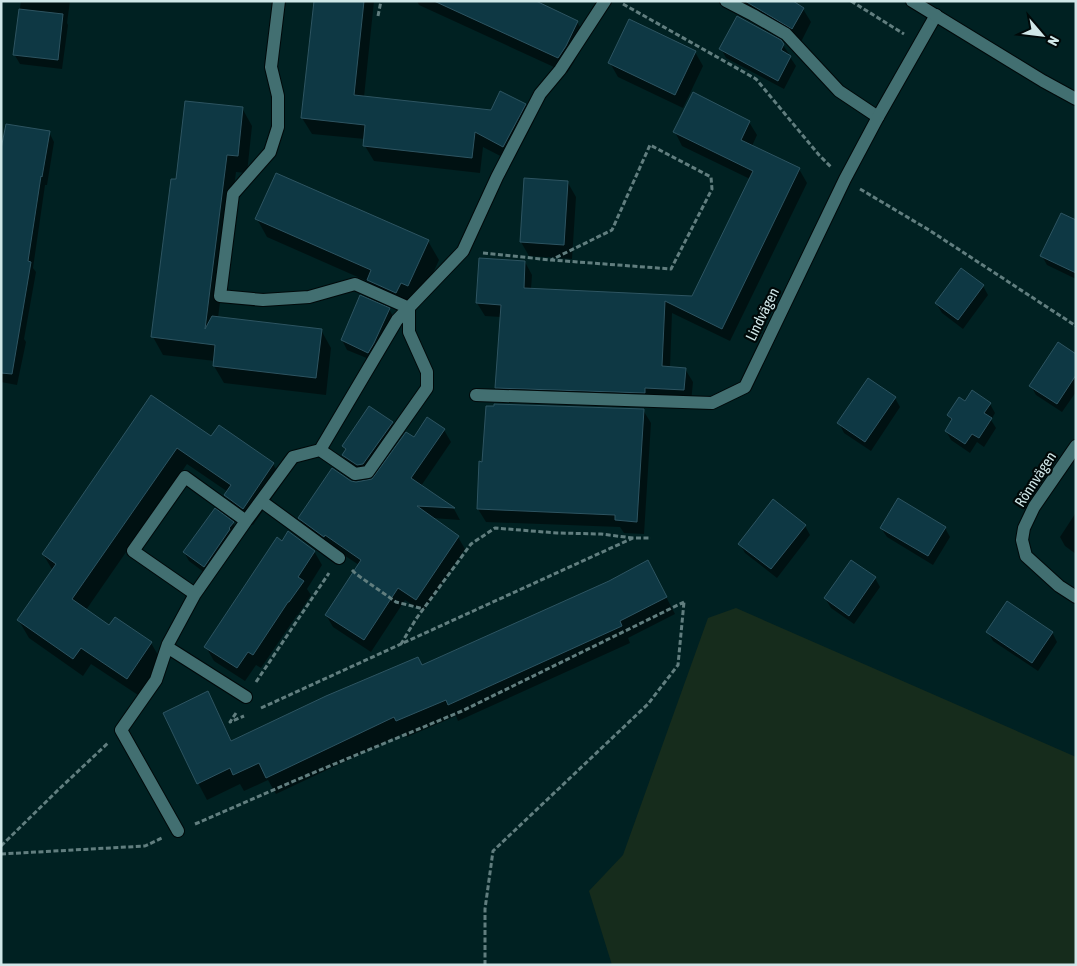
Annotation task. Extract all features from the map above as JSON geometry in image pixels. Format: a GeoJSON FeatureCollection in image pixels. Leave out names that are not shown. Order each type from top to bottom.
{"type":"FeatureCollection","features":[{"type":"Feature","properties":{"kind":"street"},"geometry":{"type":"LineString","coordinates":[[279,1],[270,67],[278,96],[278,127],[270,152],[233,194],[220,296],[263,300],[309,297],[355,284],[409,308]]}},
{"type":"Feature","properties":{"kind":"street"},"geometry":{"type":"LineString","coordinates":[[178,831],[122,730],[156,680],[167,647],[196,594],[246,521],[293,457],[320,450],[397,320],[463,251],[496,177],[540,94],[560,70],[605,1]]}},
{"type":"Feature","properties":{"kind":"street"},"geometry":{"type":"LineString","coordinates":[[726,1],[786,34],[839,91],[878,118]]}},
{"type":"Feature","properties":{"kind":"street"},"geometry":{"type":"LineString","coordinates":[[912,1],[1076,99]]}},
{"type":"Feature","properties":{"kind":"street","name":"Lindvägen"},"geometry":{"type":"LineString","coordinates":[[476,395],[712,402],[745,386],[845,179],[936,15]]}},
{"type":"Feature","properties":{"kind":"street"},"geometry":{"type":"LineString","coordinates":[[320,450],[355,474],[368,472],[426,388],[427,372],[409,332],[409,308]]}},
{"type":"Feature","properties":{"kind":"street","name":"Rönnvägen"},"geometry":{"type":"LineString","coordinates":[[1076,446],[1034,507],[1024,528],[1022,540],[1026,556],[1059,586],[1076,597]]}},
{"type":"Feature","properties":{"kind":"street"},"geometry":{"type":"LineString","coordinates":[[196,594],[133,551],[185,476],[246,521]]}},
{"type":"Feature","properties":{"kind":"street"},"geometry":{"type":"LineString","coordinates":[[261,501],[339,558]]}},
{"type":"Feature","properties":{"kind":"street"},"geometry":{"type":"LineString","coordinates":[[167,647],[246,697]]}},
{"type":"Feature","properties":{"kind":"path"},"geometry":{"type":"LineString","coordinates":[[378,16],[381,1]]}},
{"type":"Feature","properties":{"kind":"path"},"geometry":{"type":"LineString","coordinates":[[852,1],[920,44]]}},
{"type":"Feature","properties":{"kind":"path"},"geometry":{"type":"LineString","coordinates":[[463,251],[551,260],[671,269],[712,189],[711,177],[650,145],[612,230],[551,260]]}},
{"type":"Feature","properties":{"kind":"path"},"geometry":{"type":"LineString","coordinates":[[401,644],[471,544],[495,528],[651,538]]}},
{"type":"Feature","properties":{"kind":"path"},"geometry":{"type":"LineString","coordinates":[[257,710],[633,538]]}},
{"type":"Feature","properties":{"kind":"path"},"geometry":{"type":"LineString","coordinates":[[248,714],[230,722],[339,558],[356,574],[396,602],[424,609]]}},
{"type":"Feature","properties":{"kind":"path"},"geometry":{"type":"LineString","coordinates":[[1,854],[145,846],[462,711],[684,602],[678,666],[648,704],[493,851],[485,909],[485,965]]}},
{"type":"Feature","properties":{"kind":"path"},"geometry":{"type":"LineString","coordinates":[[1,846],[56,791],[122,730]]}},
{"type":"Feature","properties":{"kind":"green space"},"geometry":{"type":"Polygon","coordinates":[[[736,608],[1076,757],[1076,965],[612,965],[589,891],[623,855],[708,618],[736,608]]]}},
{"type":"Feature","properties":{"kind":"building"},"geometry":{"type":"Polygon","coordinates":[[[314,1],[364,1],[354,95],[491,110],[500,91],[526,104],[503,147],[475,132],[472,158],[363,146],[365,125],[301,118],[314,1]]]}},
{"type":"Feature","properties":{"kind":"building"},"geometry":{"type":"Polygon","coordinates":[[[434,1],[536,1],[578,21],[558,58],[434,1]]]}},
{"type":"Feature","properties":{"kind":"building"},"geometry":{"type":"Polygon","coordinates":[[[745,1],[793,1],[804,8],[792,29],[745,1]]]}},
{"type":"Feature","properties":{"kind":"building"},"geometry":{"type":"Polygon","coordinates":[[[19,9],[63,14],[58,60],[13,55],[19,9]]]}},
{"type":"Feature","properties":{"kind":"building"},"geometry":{"type":"Polygon","coordinates":[[[737,16],[781,40],[784,44],[781,50],[791,56],[778,81],[719,49],[737,16]]]}},
{"type":"Feature","properties":{"kind":"building"},"geometry":{"type":"Polygon","coordinates":[[[629,19],[696,51],[675,95],[608,63],[629,19]]]}},
{"type":"Feature","properties":{"kind":"building"},"geometry":{"type":"Polygon","coordinates":[[[693,92],[750,121],[741,140],[800,168],[722,329],[665,301],[662,366],[686,368],[684,390],[645,388],[645,393],[495,388],[501,305],[476,303],[479,258],[525,261],[524,288],[692,296],[753,171],[673,132],[693,92]]]}},
{"type":"Feature","properties":{"kind":"building"},"geometry":{"type":"Polygon","coordinates":[[[185,101],[243,107],[238,156],[227,155],[205,329],[212,316],[322,329],[316,378],[213,366],[215,345],[151,337],[171,179],[176,179],[185,101]]]}},
{"type":"Feature","properties":{"kind":"building"},"geometry":{"type":"Polygon","coordinates":[[[6,124],[50,131],[41,176],[28,261],[31,262],[12,374],[1,373],[1,149],[6,124]]]}},
{"type":"Feature","properties":{"kind":"building"},"geometry":{"type":"Polygon","coordinates":[[[276,173],[429,240],[408,286],[401,283],[396,293],[367,280],[371,270],[255,219],[276,173]]]}},
{"type":"Feature","properties":{"kind":"building"},"geometry":{"type":"Polygon","coordinates":[[[524,178],[568,181],[564,245],[520,242],[524,178]]]}},
{"type":"Feature","properties":{"kind":"building"},"geometry":{"type":"Polygon","coordinates":[[[1061,213],[1076,220],[1076,273],[1040,256],[1061,213]]]}},
{"type":"Feature","properties":{"kind":"building"},"geometry":{"type":"Polygon","coordinates":[[[961,268],[984,285],[958,320],[935,303],[961,268]]]}},
{"type":"Feature","properties":{"kind":"building"},"geometry":{"type":"Polygon","coordinates":[[[360,295],[390,308],[368,353],[341,340],[360,295]]]}},
{"type":"Feature","properties":{"kind":"building"},"geometry":{"type":"Polygon","coordinates":[[[1058,342],[1076,354],[1076,375],[1057,404],[1029,386],[1058,342]]]}},
{"type":"Feature","properties":{"kind":"building"},"geometry":{"type":"Polygon","coordinates":[[[868,378],[896,397],[865,442],[837,423],[868,378]]]}},
{"type":"Feature","properties":{"kind":"building"},"geometry":{"type":"Polygon","coordinates":[[[972,390],[991,403],[984,413],[992,418],[979,438],[972,434],[965,444],[945,431],[952,419],[947,415],[959,397],[965,401],[972,390]]]}},
{"type":"Feature","properties":{"kind":"building"},"geometry":{"type":"Polygon","coordinates":[[[151,395],[211,436],[219,425],[274,463],[243,509],[224,495],[231,485],[177,448],[72,599],[109,625],[115,617],[152,642],[127,679],[81,648],[73,659],[17,620],[56,564],[42,554],[151,395]]]}},
{"type":"Feature","properties":{"kind":"building"},"geometry":{"type":"Polygon","coordinates":[[[494,404],[644,409],[637,522],[615,520],[615,515],[477,509],[479,461],[482,462],[486,406],[494,406],[494,404]]]}},
{"type":"Feature","properties":{"kind":"building"},"geometry":{"type":"Polygon","coordinates":[[[369,406],[393,422],[363,464],[357,465],[342,455],[346,449],[342,446],[369,406]]]}},
{"type":"Feature","properties":{"kind":"building"},"geometry":{"type":"Polygon","coordinates":[[[427,417],[445,429],[411,478],[455,508],[417,506],[459,536],[416,600],[398,588],[364,640],[325,615],[361,560],[298,518],[332,468],[351,481],[372,479],[406,432],[414,437],[427,417]]]}},
{"type":"Feature","properties":{"kind":"building"},"geometry":{"type":"Polygon","coordinates":[[[898,498],[946,527],[928,556],[880,528],[898,498]]]}},
{"type":"Feature","properties":{"kind":"building"},"geometry":{"type":"Polygon","coordinates":[[[773,499],[806,525],[771,569],[738,544],[773,499]]]}},
{"type":"Feature","properties":{"kind":"building"},"geometry":{"type":"Polygon","coordinates":[[[215,508],[234,522],[204,567],[183,552],[215,508]]]}},
{"type":"Feature","properties":{"kind":"building"},"geometry":{"type":"Polygon","coordinates":[[[288,531],[315,551],[298,577],[304,581],[253,655],[248,652],[237,668],[204,647],[277,537],[282,541],[288,531]]]}},
{"type":"Feature","properties":{"kind":"building"},"geometry":{"type":"Polygon","coordinates":[[[648,560],[667,597],[620,621],[622,626],[448,705],[446,700],[396,721],[394,717],[266,778],[259,763],[233,775],[230,768],[197,784],[163,713],[208,691],[231,741],[326,696],[418,657],[422,665],[609,581],[648,560]]]}},
{"type":"Feature","properties":{"kind":"building"},"geometry":{"type":"Polygon","coordinates":[[[851,560],[876,577],[849,616],[824,598],[851,560]]]}},
{"type":"Feature","properties":{"kind":"building"},"geometry":{"type":"Polygon","coordinates":[[[1007,601],[1053,632],[1032,663],[986,632],[1007,601]]]}}]}
